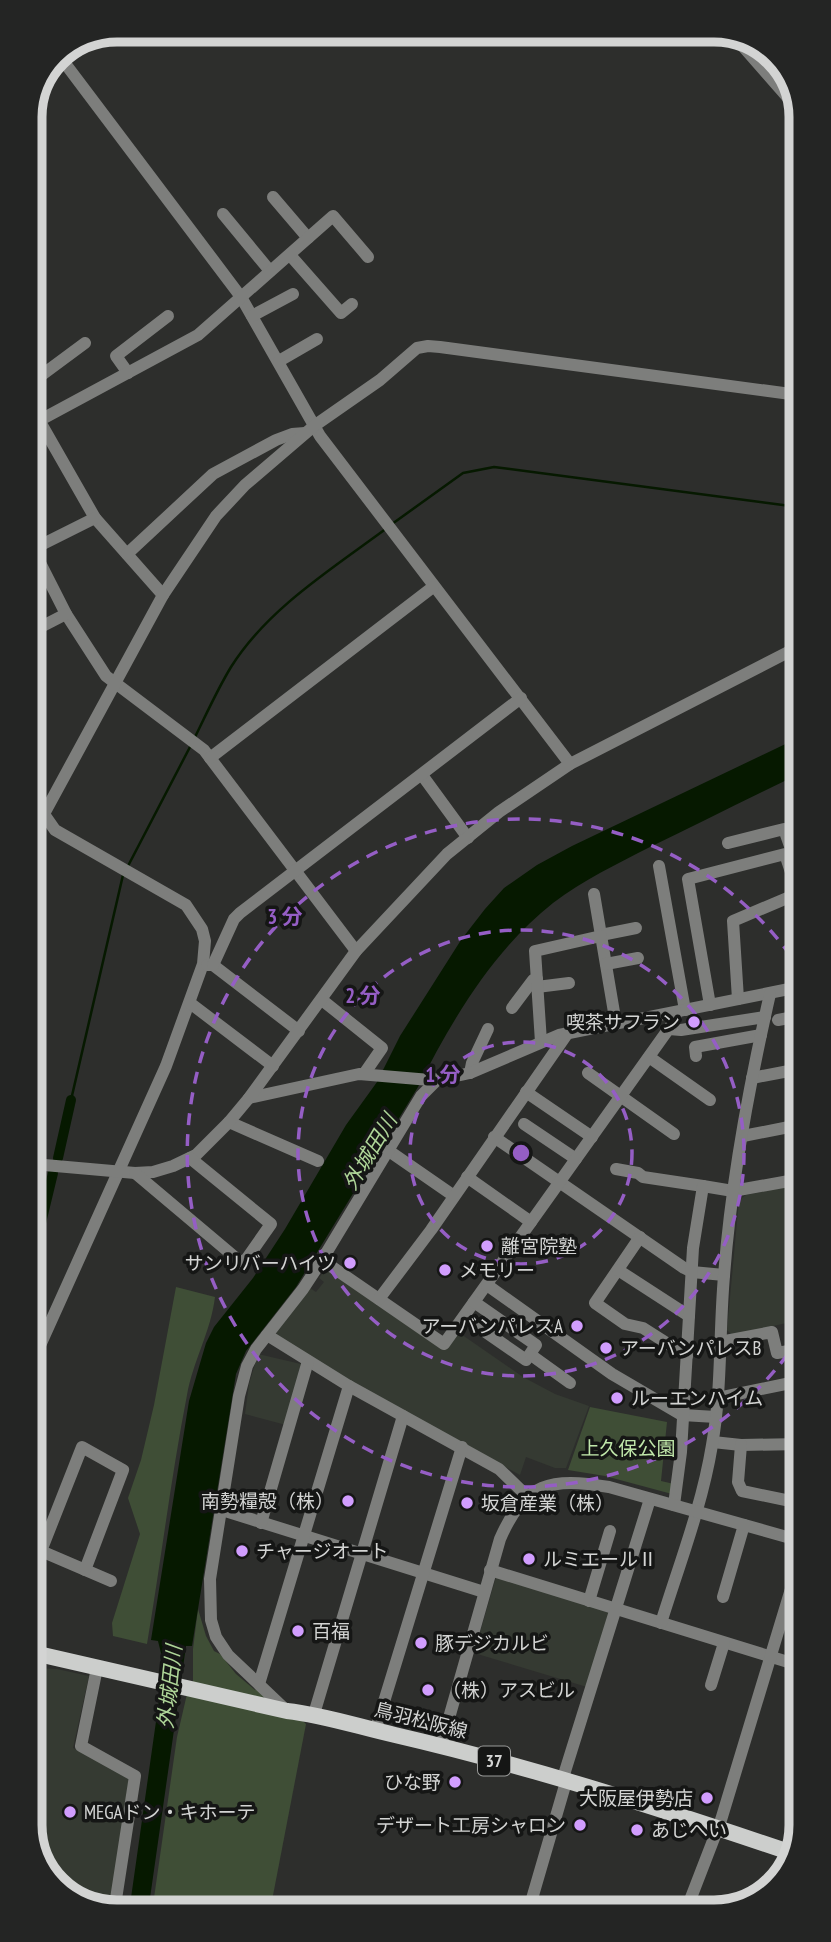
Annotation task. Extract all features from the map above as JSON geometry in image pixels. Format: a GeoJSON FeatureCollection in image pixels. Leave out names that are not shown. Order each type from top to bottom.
{"type":"FeatureCollection","features":[{"type":"Feature","properties":{"kind":"main road","name":"鳥羽松阪線"},"geometry":{"type":"LineString","coordinates":[[42,1655],[287,1711],[314,1714],[441,1746],[564,1781],[784,1850]]}},
{"type":"Feature","properties":{"kind":"street"},"geometry":{"type":"LineString","coordinates":[[745,49],[785,95]]}},
{"type":"Feature","properties":{"kind":"street"},"geometry":{"type":"LineString","coordinates":[[64,64],[241,297],[279,361],[310,429],[389,527],[570,764]]}},
{"type":"Feature","properties":{"kind":"street"},"geometry":{"type":"LineString","coordinates":[[273,197],[308,238]]}},
{"type":"Feature","properties":{"kind":"street"},"geometry":{"type":"LineString","coordinates":[[223,214],[270,271]]}},
{"type":"Feature","properties":{"kind":"street"},"geometry":{"type":"LineString","coordinates":[[42,419],[187,343],[333,216],[368,257]]}},
{"type":"Feature","properties":{"kind":"street"},"geometry":{"type":"LineString","coordinates":[[289,255],[341,313],[352,304]]}},
{"type":"Feature","properties":{"kind":"street"},"geometry":{"type":"LineString","coordinates":[[253,316],[293,294]]}},
{"type":"Feature","properties":{"kind":"street"},"geometry":{"type":"LineString","coordinates":[[128,373],[116,356],[168,316]]}},
{"type":"Feature","properties":{"kind":"street"},"geometry":{"type":"LineString","coordinates":[[279,361],[317,339]]}},
{"type":"Feature","properties":{"kind":"street"},"geometry":{"type":"LineString","coordinates":[[42,375],[85,343]]}},
{"type":"Feature","properties":{"kind":"street"},"geometry":{"type":"LineString","coordinates":[[42,818],[163,595],[194,546],[229,500],[310,429],[380,380],[421,346],[789,394]]}},
{"type":"Feature","properties":{"kind":"street"},"geometry":{"type":"LineString","coordinates":[[127,554],[213,474],[276,440],[310,429]]}},
{"type":"Feature","properties":{"kind":"street"},"geometry":{"type":"LineString","coordinates":[[42,434],[95,518],[163,595]]}},
{"type":"Feature","properties":{"kind":"street"},"geometry":{"type":"LineString","coordinates":[[42,542],[95,518]]}},
{"type":"Feature","properties":{"kind":"street"},"geometry":{"type":"LineString","coordinates":[[42,567],[65,614],[106,676],[210,758],[356,951]]}},
{"type":"Feature","properties":{"kind":"street"},"geometry":{"type":"LineString","coordinates":[[210,758],[433,587]]}},
{"type":"Feature","properties":{"kind":"street"},"geometry":{"type":"LineString","coordinates":[[42,626],[65,614]]}},
{"type":"Feature","properties":{"kind":"street"},"geometry":{"type":"LineString","coordinates":[[42,1165],[135,1173],[163,1170],[190,1158],[229,1122],[249,1098],[356,951],[438,864],[468,838],[524,794],[570,764],[789,652]]}},
{"type":"Feature","properties":{"kind":"street"},"geometry":{"type":"LineString","coordinates":[[42,1341],[120,1172],[190,1003],[234,919],[521,698]]}},
{"type":"Feature","properties":{"kind":"street"},"geometry":{"type":"LineString","coordinates":[[422,775],[468,838]]}},
{"type":"Feature","properties":{"kind":"street"},"geometry":{"type":"LineString","coordinates":[[42,812],[61,834],[175,897],[194,915],[205,941],[208,965],[299,1031]]}},
{"type":"Feature","properties":{"kind":"street"},"geometry":{"type":"LineString","coordinates":[[728,844],[784,829],[789,846]]}},
{"type":"Feature","properties":{"kind":"street"},"geometry":{"type":"LineString","coordinates":[[710,1005],[688,879],[785,855],[789,867]]}},
{"type":"Feature","properties":{"kind":"street"},"geometry":{"type":"LineString","coordinates":[[322,1260],[444,1344],[681,1011],[660,866]]}},
{"type":"Feature","properties":{"kind":"street"},"geometry":{"type":"LineString","coordinates":[[594,894],[616,1024]]}},
{"type":"Feature","properties":{"kind":"street"},"geometry":{"type":"LineString","coordinates":[[738,999],[733,921],[789,897]]}},
{"type":"Feature","properties":{"kind":"street"},"geometry":{"type":"LineString","coordinates":[[541,1042],[535,951],[636,928]]}},
{"type":"Feature","properties":{"kind":"street"},"geometry":{"type":"LineString","coordinates":[[606,964],[638,958]]}},
{"type":"Feature","properties":{"kind":"street"},"geometry":{"type":"LineString","coordinates":[[512,1009],[533,980],[537,983],[569,983]]}},
{"type":"Feature","properties":{"kind":"street"},"geometry":{"type":"LineString","coordinates":[[249,1098],[367,1074],[433,1080],[470,1073],[541,1042],[567,1034],[789,989]]}},
{"type":"Feature","properties":{"kind":"street"},"geometry":{"type":"LineString","coordinates":[[661,1623],[696,1511],[713,1442],[724,1275],[733,1191],[761,1035],[771,1018],[770,994]]}},
{"type":"Feature","properties":{"kind":"street"},"geometry":{"type":"LineString","coordinates":[[321,1000],[382,1048],[367,1074]]}},
{"type":"Feature","properties":{"kind":"street"},"geometry":{"type":"LineString","coordinates":[[190,1003],[273,1066]]}},
{"type":"Feature","properties":{"kind":"street"},"geometry":{"type":"LineString","coordinates":[[668,1029],[681,1030],[789,1017]]}},
{"type":"Feature","properties":{"kind":"street"},"geometry":{"type":"LineString","coordinates":[[470,1073],[488,1029]]}},
{"type":"Feature","properties":{"kind":"street"},"geometry":{"type":"LineString","coordinates":[[379,1299],[567,1034]]}},
{"type":"Feature","properties":{"kind":"street"},"geometry":{"type":"LineString","coordinates":[[696,1056],[695,1047],[761,1035]]}},
{"type":"Feature","properties":{"kind":"street"},"geometry":{"type":"LineString","coordinates":[[649,1057],[710,1100]]}},
{"type":"Feature","properties":{"kind":"street"},"geometry":{"type":"LineString","coordinates":[[752,1078],[789,1071]]}},
{"type":"Feature","properties":{"kind":"street"},"geometry":{"type":"LineString","coordinates":[[588,1073],[674,1134]]}},
{"type":"Feature","properties":{"kind":"street"},"geometry":{"type":"LineString","coordinates":[[287,1711],[228,1655],[216,1637],[211,1620],[210,1579],[243,1378],[256,1349],[322,1260],[433,1080]]}},
{"type":"Feature","properties":{"kind":"street"},"geometry":{"type":"LineString","coordinates":[[526,1092],[592,1137]]}},
{"type":"Feature","properties":{"kind":"street"},"geometry":{"type":"LineString","coordinates":[[229,1122],[318,1161]]}},
{"type":"Feature","properties":{"kind":"street"},"geometry":{"type":"LineString","coordinates":[[524,1124],[576,1159]]}},
{"type":"Feature","properties":{"kind":"street"},"geometry":{"type":"LineString","coordinates":[[743,1136],[789,1127]]}},
{"type":"Feature","properties":{"kind":"street"},"geometry":{"type":"LineString","coordinates":[[494,1137],[692,1272],[724,1275]]}},
{"type":"Feature","properties":{"kind":"street"},"geometry":{"type":"LineString","coordinates":[[389,1151],[454,1196]]}},
{"type":"Feature","properties":{"kind":"street"},"geometry":{"type":"LineString","coordinates":[[135,1173],[243,1264],[271,1224],[190,1158]]}},
{"type":"Feature","properties":{"kind":"street"},"geometry":{"type":"LineString","coordinates":[[615,1169],[638,1173],[643,1177],[733,1191],[789,1181]]}},
{"type":"Feature","properties":{"kind":"street"},"geometry":{"type":"LineString","coordinates":[[467,1177],[531,1222]]}},
{"type":"Feature","properties":{"kind":"street"},"geometry":{"type":"LineString","coordinates":[[674,1506],[681,1452],[693,1248],[703,1186]]}},
{"type":"Feature","properties":{"kind":"street"},"geometry":{"type":"LineString","coordinates":[[640,1237],[596,1303],[625,1324],[643,1328],[687,1356]]}},
{"type":"Feature","properties":{"kind":"street"},"geometry":{"type":"LineString","coordinates":[[618,1270],[689,1316]]}},
{"type":"Feature","properties":{"kind":"street"},"geometry":{"type":"LineString","coordinates":[[487,1285],[612,1374],[682,1415],[716,1417]]}},
{"type":"Feature","properties":{"kind":"street"},"geometry":{"type":"LineString","coordinates":[[464,1317],[526,1360],[531,1355],[537,1345],[474,1302]]}},
{"type":"Feature","properties":{"kind":"street"},"geometry":{"type":"LineString","coordinates":[[720,1342],[772,1332],[777,1353],[789,1351]]}},
{"type":"Feature","properties":{"kind":"street"},"geometry":{"type":"LineString","coordinates":[[267,1335],[349,1386],[499,1469],[527,1496]]}},
{"type":"Feature","properties":{"kind":"street"},"geometry":{"type":"LineString","coordinates":[[531,1355],[570,1383]]}},
{"type":"Feature","properties":{"kind":"street"},"geometry":{"type":"LineString","coordinates":[[261,1522],[308,1362]]}},
{"type":"Feature","properties":{"kind":"street"},"geometry":{"type":"LineString","coordinates":[[718,1398],[789,1383]]}},
{"type":"Feature","properties":{"kind":"street"},"geometry":{"type":"LineString","coordinates":[[259,1684],[349,1386]]}},
{"type":"Feature","properties":{"kind":"street"},"geometry":{"type":"LineString","coordinates":[[314,1714],[404,1416]]}},
{"type":"Feature","properties":{"kind":"street"},"geometry":{"type":"LineString","coordinates":[[713,1442],[741,1445],[789,1444]]}},
{"type":"Feature","properties":{"kind":"street"},"geometry":{"type":"LineString","coordinates":[[741,1445],[738,1482],[741,1491],[789,1501]]}},
{"type":"Feature","properties":{"kind":"street"},"geometry":{"type":"LineString","coordinates":[[42,1538],[82,1447],[124,1469],[85,1570]]}},
{"type":"Feature","properties":{"kind":"street"},"geometry":{"type":"LineString","coordinates":[[375,1731],[462,1447]]}},
{"type":"Feature","properties":{"kind":"street"},"geometry":{"type":"LineString","coordinates":[[441,1746],[484,1592],[507,1523],[527,1496],[546,1486],[568,1482],[609,1487],[789,1538]]}},
{"type":"Feature","properties":{"kind":"street"},"geometry":{"type":"LineString","coordinates":[[531,1900],[564,1781],[650,1499]]}},
{"type":"Feature","properties":{"kind":"street"},"geometry":{"type":"LineString","coordinates":[[222,1510],[484,1592]]}},
{"type":"Feature","properties":{"kind":"street"},"geometry":{"type":"LineString","coordinates":[[723,1597],[744,1525]]}},
{"type":"Feature","properties":{"kind":"street"},"geometry":{"type":"LineString","coordinates":[[589,1601],[610,1531]]}},
{"type":"Feature","properties":{"kind":"street"},"geometry":{"type":"LineString","coordinates":[[42,1551],[111,1581]]}},
{"type":"Feature","properties":{"kind":"street"},"geometry":{"type":"LineString","coordinates":[[491,1570],[789,1663]]}},
{"type":"Feature","properties":{"kind":"street"},"geometry":{"type":"LineString","coordinates":[[690,1900],[722,1820],[769,1657],[789,1601]]}},
{"type":"Feature","properties":{"kind":"street"},"geometry":{"type":"LineString","coordinates":[[711,1685],[724,1643]]}},
{"type":"Feature","properties":{"kind":"street"},"geometry":{"type":"LineString","coordinates":[[97,1668],[81,1746],[135,1776],[116,1900]]}},
{"type":"Feature","properties":{"kind":"shaded area"},"geometry":{"type":"Polygon","coordinates":[[[789,1186],[789,1322],[732,1335],[727,1330],[739,1200],[746,1195],[789,1186]]]}},
{"type":"Feature","properties":{"kind":"shaded area"},"geometry":{"type":"Polygon","coordinates":[[[327,1267],[445,1350],[458,1332],[523,1377],[555,1394],[589,1406],[566,1468],[555,1468],[526,1457],[520,1475],[394,1406],[277,1337],[276,1332],[310,1288],[316,1292],[324,1282],[319,1278],[327,1267]]]}},
{"type":"Feature","properties":{"kind":"shaded area"},"geometry":{"type":"Polygon","coordinates":[[[258,1354],[301,1364],[286,1425],[245,1414],[249,1384],[258,1354]]]}},
{"type":"Feature","properties":{"kind":"shaded area"},"geometry":{"type":"Polygon","coordinates":[[[496,1577],[611,1610],[587,1687],[474,1653],[496,1577]]]}},
{"type":"Feature","properties":{"kind":"shaded area"},"geometry":{"type":"Polygon","coordinates":[[[42,1668],[89,1676],[73,1748],[129,1777],[112,1900],[97,1897],[71,1885],[57,1871],[43,1840],[42,1668]]]}},
{"type":"Feature","properties":{"kind":"green space"},"geometry":{"type":"Polygon","coordinates":[[[176,1287],[215,1297],[187,1395],[147,1644],[113,1636],[112,1623],[140,1534],[128,1498],[141,1460],[154,1405],[176,1287]]]}},
{"type":"Feature","properties":{"kind":"green space","name":"上久保公園"},"geometry":{"type":"Polygon","coordinates":[[[590,1407],[667,1422],[661,1481],[674,1484],[672,1494],[605,1476],[568,1470],[590,1407]]]}},
{"type":"Feature","properties":{"kind":"green space"},"geometry":{"type":"Polygon","coordinates":[[[198,1609],[206,1636],[214,1651],[220,1654],[236,1674],[255,1690],[259,1687],[273,1701],[193,1684],[193,1649],[198,1609]]]}},
{"type":"Feature","properties":{"kind":"green space"},"geometry":{"type":"Polygon","coordinates":[[[187,1694],[301,1719],[306,1724],[272,1900],[154,1900],[177,1737],[187,1694]]]}},
{"type":"Feature","properties":{"kind":"water","name":"外城田川"},"geometry":{"type":"Polygon","coordinates":[[[789,742],[789,779],[588,880],[553,903],[511,942],[460,1012],[418,1087],[296,1287],[246,1351],[236,1374],[192,1646],[186,1646],[150,1900],[131,1900],[164,1665],[158,1641],[151,1640],[189,1401],[206,1343],[214,1327],[253,1278],[285,1229],[346,1125],[377,1082],[400,1036],[461,940],[504,888],[537,865],[789,742]]]}},
{"type":"Feature","properties":{"kind":"waterway"},"geometry":{"type":"LineString","coordinates":[[392,524],[463,473],[494,467],[789,506]]}},
{"type":"Feature","properties":{"kind":"waterway"},"geometry":{"type":"LineString","coordinates":[[194,739],[231,667],[263,626],[323,574],[387,528]]}},
{"type":"Feature","properties":{"kind":"waterway"},"geometry":{"type":"LineString","coordinates":[[128,866],[191,745]]}},
{"type":"Feature","properties":{"kind":"waterway"},"geometry":{"type":"LineString","coordinates":[[71,1100],[123,875]]}},
{"type":"Feature","properties":{"kind":"waterway"},"geometry":{"type":"LineString","coordinates":[[58,1158],[71,1100]]}},
{"type":"Feature","properties":{"kind":"waterway"},"geometry":{"type":"LineString","coordinates":[[42,1219],[53,1173]]}},
{"type":"Feature","properties":{"kind":"place","name":"喫茶サフラン"},"geometry":{"type":"Point","coordinates":[694,1022]}},
{"type":"Feature","properties":{"kind":"place","name":"離宮院塾"},"geometry":{"type":"Point","coordinates":[487,1246]}},
{"type":"Feature","properties":{"kind":"place","name":"サンリバーハイツ"},"geometry":{"type":"Point","coordinates":[350,1263]}},
{"type":"Feature","properties":{"kind":"place","name":"メモリー"},"geometry":{"type":"Point","coordinates":[445,1270]}},
{"type":"Feature","properties":{"kind":"place","name":"アーバンパレスA"},"geometry":{"type":"Point","coordinates":[577,1326]}},
{"type":"Feature","properties":{"kind":"place","name":"アーバンパレスB"},"geometry":{"type":"Point","coordinates":[606,1348]}},
{"type":"Feature","properties":{"kind":"place","name":"ルーエンハイム"},"geometry":{"type":"Point","coordinates":[617,1398]}},
{"type":"Feature","properties":{"kind":"place","name":"南勢糧殻（株）"},"geometry":{"type":"Point","coordinates":[348,1501]}},
{"type":"Feature","properties":{"kind":"place","name":"坂倉産業（株）"},"geometry":{"type":"Point","coordinates":[467,1503]}},
{"type":"Feature","properties":{"kind":"place","name":"チャージオート"},"geometry":{"type":"Point","coordinates":[242,1551]}},
{"type":"Feature","properties":{"kind":"place","name":"ルミエールⅡ"},"geometry":{"type":"Point","coordinates":[529,1559]}},
{"type":"Feature","properties":{"kind":"place","name":"百福"},"geometry":{"type":"Point","coordinates":[298,1631]}},
{"type":"Feature","properties":{"kind":"place","name":"豚デジカルビ"},"geometry":{"type":"Point","coordinates":[421,1643]}},
{"type":"Feature","properties":{"kind":"place","name":"（株）アスビル"},"geometry":{"type":"Point","coordinates":[428,1690]}},
{"type":"Feature","properties":{"kind":"place","name":"ひな野"},"geometry":{"type":"Point","coordinates":[455,1782]}},
{"type":"Feature","properties":{"kind":"place","name":"大阪屋伊勢店"},"geometry":{"type":"Point","coordinates":[707,1798]}},
{"type":"Feature","properties":{"kind":"place","name":"MEGAドン・キホーテ"},"geometry":{"type":"Point","coordinates":[70,1812]}},
{"type":"Feature","properties":{"kind":"place","name":"デザート工房シャロン"},"geometry":{"type":"Point","coordinates":[580,1825]}},
{"type":"Feature","properties":{"kind":"place","name":"あじへい"},"geometry":{"type":"Point","coordinates":[637,1830]}}]}
